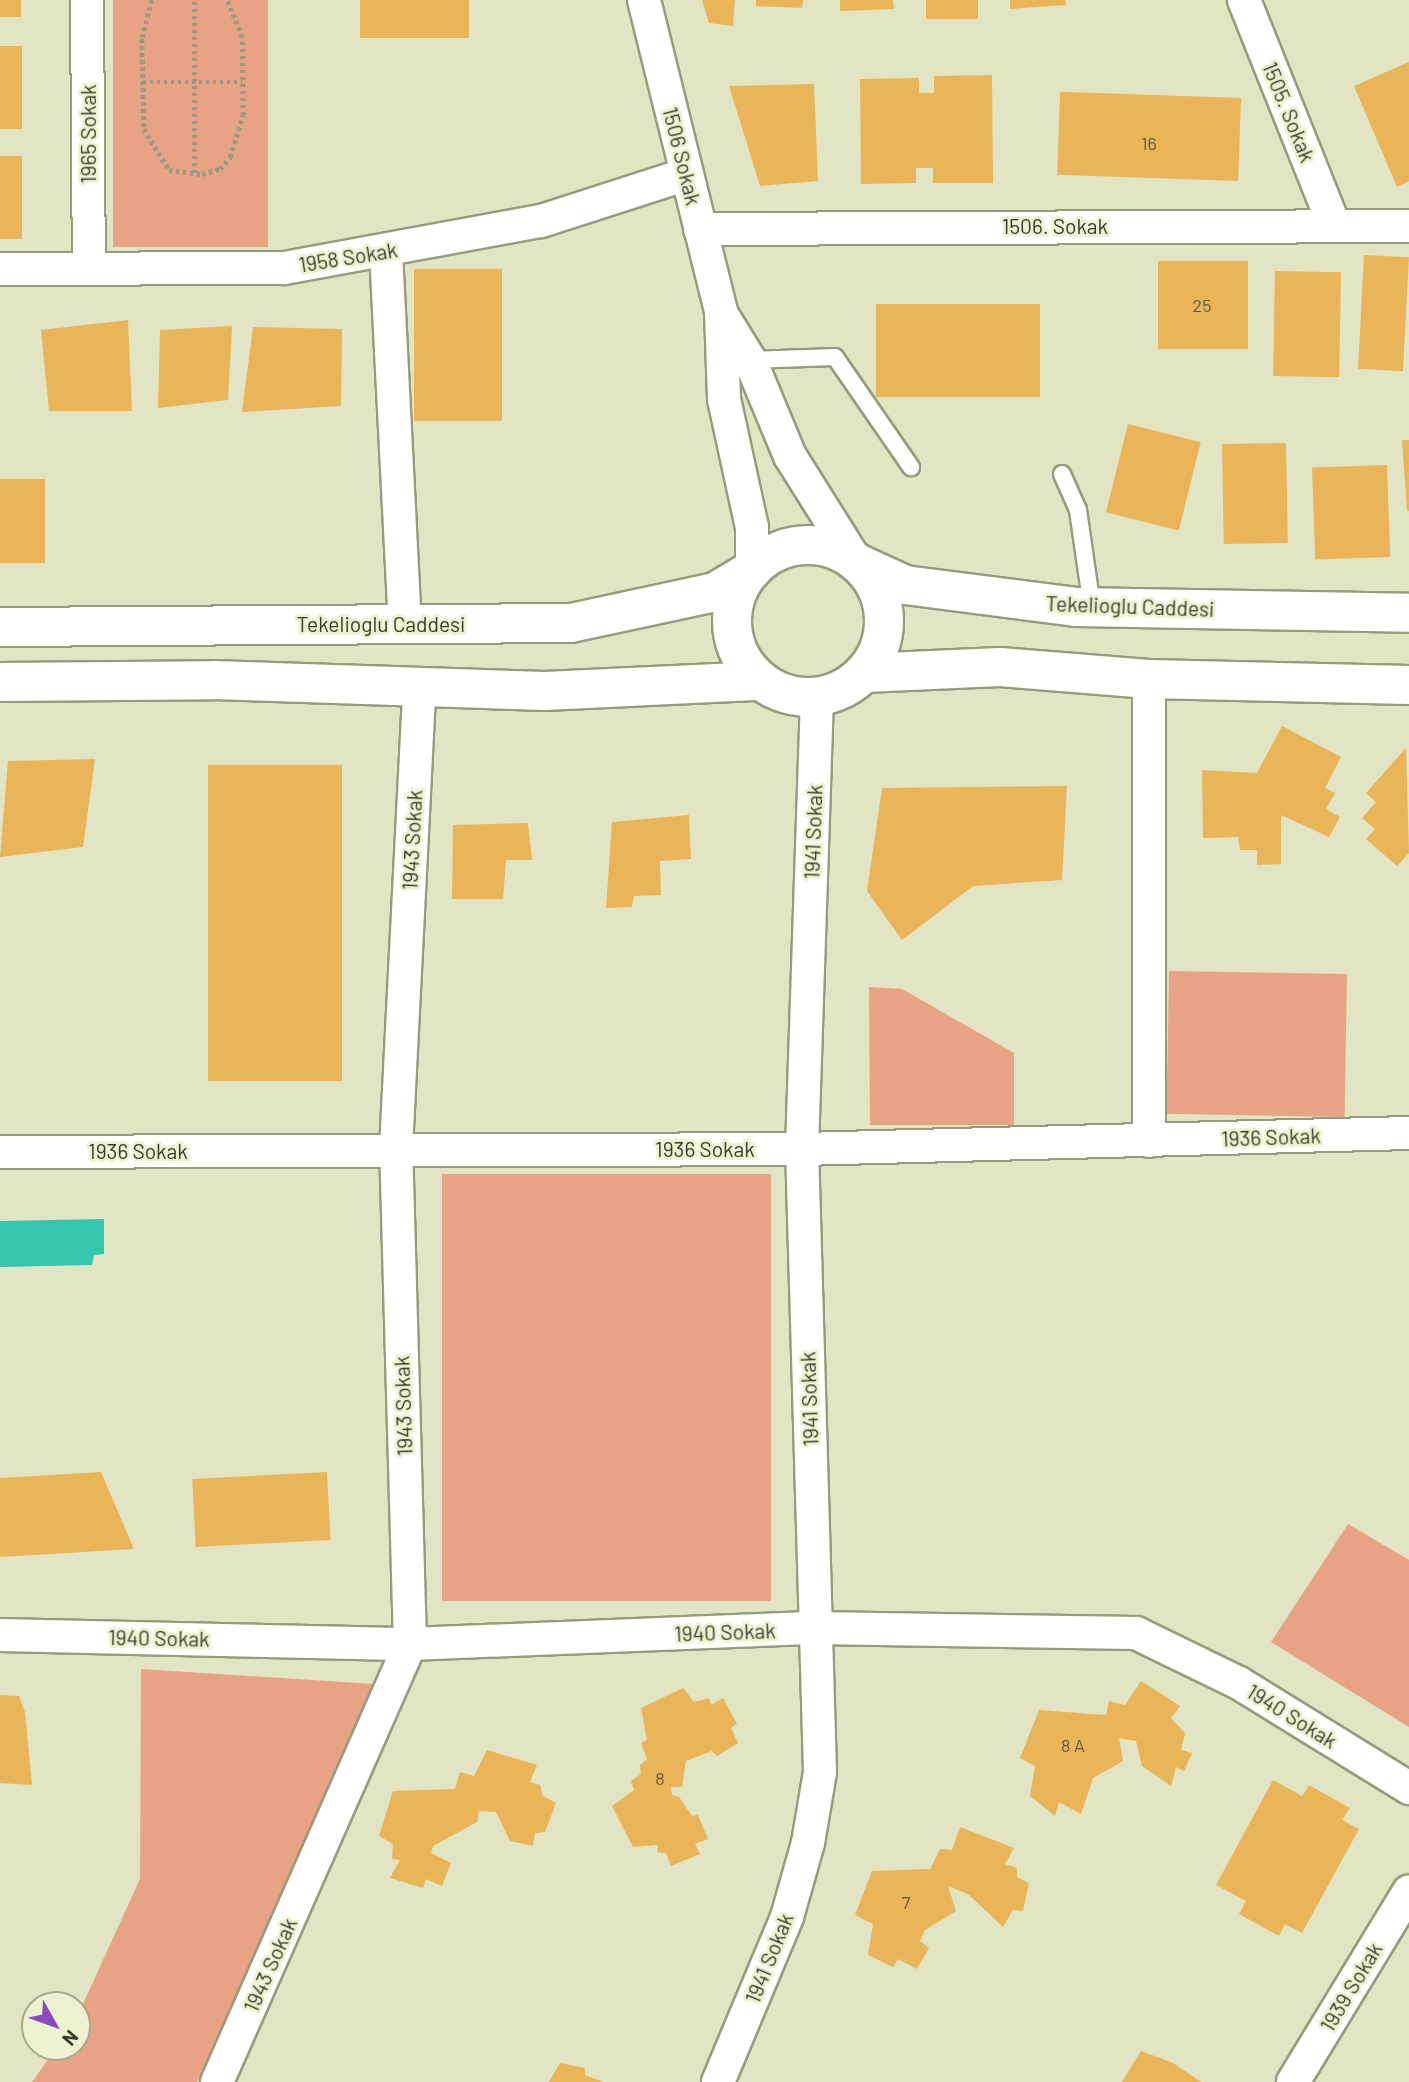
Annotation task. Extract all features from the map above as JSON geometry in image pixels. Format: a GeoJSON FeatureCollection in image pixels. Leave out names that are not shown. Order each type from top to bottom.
{"type":"FeatureCollection","features":[{"type":"Feature","properties":{"kind":"main road"},"geometry":{"type":"LineString","coordinates":[[792,547],[838,551],[857,563],[874,582],[883,604],[884,629],[877,653],[864,673],[850,685],[817,697],[787,694],[760,681],[746,666],[732,627],[733,606],[752,570],[771,555],[792,547]]}},
{"type":"Feature","properties":{"kind":"main road","name":"Tekelioglu Caddesi"},"geometry":{"type":"LineString","coordinates":[[857,563],[905,585],[1092,607],[1409,613]]}},
{"type":"Feature","properties":{"kind":"main road","name":"Tekelioglu Caddesi"},"geometry":{"type":"LineString","coordinates":[[0,627],[571,623],[715,592],[752,570]]}},
{"type":"Feature","properties":{"kind":"main road"},"geometry":{"type":"LineString","coordinates":[[864,673],[1000,667],[1149,679],[1409,685]]}},
{"type":"Feature","properties":{"kind":"main road"},"geometry":{"type":"LineString","coordinates":[[0,682],[214,680],[419,690],[545,691],[760,681]]}},
{"type":"Feature","properties":{"kind":"street","name":"1965 Sokak"},"geometry":{"type":"LineString","coordinates":[[87,0],[89,268]]}},
{"type":"Feature","properties":{"kind":"street","name":"1506 Sokak"},"geometry":{"type":"LineString","coordinates":[[644,0],[721,312],[724,399],[752,527],[752,570]]}},
{"type":"Feature","properties":{"kind":"street","name":"1505. Sokak"},"geometry":{"type":"LineString","coordinates":[[1244,0],[1334,225]]}},
{"type":"Feature","properties":{"kind":"street","name":"1958 Sokak"},"geometry":{"type":"LineString","coordinates":[[0,269],[284,268],[386,252],[541,220],[687,174]]}},
{"type":"Feature","properties":{"kind":"street","name":"1506. Sokak"},"geometry":{"type":"LineString","coordinates":[[700,229],[1409,226]]}},
{"type":"Feature","properties":{"kind":"street"},"geometry":{"type":"LineString","coordinates":[[386,252],[405,624]]}},
{"type":"Feature","properties":{"kind":"street","name":"1506 Sokak"},"geometry":{"type":"LineString","coordinates":[[721,312],[750,360],[790,456],[857,563]]}},
{"type":"Feature","properties":{"kind":"street"},"geometry":{"type":"LineString","coordinates":[[1149,679],[1149,1141]]}},
{"type":"Feature","properties":{"kind":"street","name":"1943 Sokak"},"geometry":{"type":"LineString","coordinates":[[217,2082],[410,1644],[396,1149],[419,690]]}},
{"type":"Feature","properties":{"kind":"street","name":"1941 Sokak"},"geometry":{"type":"LineString","coordinates":[[718,2082],[787,1917],[808,1843],[820,1772],[802,1149],[817,697]]}},
{"type":"Feature","properties":{"kind":"street","name":"1936 Sokak"},"geometry":{"type":"LineString","coordinates":[[0,1152],[802,1149],[1409,1133]]}},
{"type":"Feature","properties":{"kind":"street","name":"1940 Sokak"},"geometry":{"type":"LineString","coordinates":[[0,1635],[410,1644],[815,1628],[1136,1633],[1238,1683],[1409,1788]]}},
{"type":"Feature","properties":{"kind":"street","name":"1939 Sokak"},"geometry":{"type":"LineString","coordinates":[[1293,2082],[1409,1891]]}},
{"type":"Feature","properties":{"kind":"lane"},"geometry":{"type":"LineString","coordinates":[[750,360],[835,358],[911,467]]}},
{"type":"Feature","properties":{"kind":"lane"},"geometry":{"type":"LineString","coordinates":[[1062,474],[1078,510],[1092,607]]}},
{"type":"Feature","properties":{"kind":"path"},"geometry":{"type":"LineString","coordinates":[[152,0],[142,39],[144,129],[154,150],[169,170],[194,173],[220,169],[234,148],[243,115],[243,37],[227,0]]}},
{"type":"Feature","properties":{"kind":"path"},"geometry":{"type":"LineString","coordinates":[[194,0],[194,173]]}},
{"type":"Feature","properties":{"kind":"path"},"geometry":{"type":"LineString","coordinates":[[143,82],[242,82]]}},
{"type":"Feature","properties":{"kind":"shaded area"},"geometry":{"type":"Polygon","coordinates":[[[113,0],[268,0],[268,247],[113,247],[113,0]]]}},
{"type":"Feature","properties":{"kind":"shaded area"},"geometry":{"type":"Polygon","coordinates":[[[1169,971],[1347,974],[1345,1117],[1167,1114],[1169,971]]]}},
{"type":"Feature","properties":{"kind":"shaded area"},"geometry":{"type":"Polygon","coordinates":[[[869,987],[902,989],[1014,1053],[1014,1125],[870,1125],[869,987]]]}},
{"type":"Feature","properties":{"kind":"shaded area"},"geometry":{"type":"Polygon","coordinates":[[[442,1174],[771,1174],[771,1601],[442,1601],[442,1174]]]}},
{"type":"Feature","properties":{"kind":"shaded area"},"geometry":{"type":"Polygon","coordinates":[[[1348,1524],[1409,1560],[1409,1727],[1271,1642],[1348,1524]]]}},
{"type":"Feature","properties":{"kind":"shaded area"},"geometry":{"type":"Polygon","coordinates":[[[141,1669],[374,1684],[361,1729],[307,1836],[197,2082],[32,2082],[47,2061],[91,2061],[91,1991],[89,1991],[140,1879],[141,1669]]]}},
{"type":"Feature","properties":{"kind":"water"},"geometry":{"type":"Polygon","coordinates":[[[104,1219],[104,1254],[94,1255],[92,1265],[0,1267],[0,1221],[104,1219]]]}},
{"type":"Feature","properties":{"kind":"building"},"geometry":{"type":"Polygon","coordinates":[[[0,0],[21,0],[21,17],[0,17],[0,0]]]}},
{"type":"Feature","properties":{"kind":"building"},"geometry":{"type":"Polygon","coordinates":[[[360,0],[469,0],[469,38],[360,38],[360,0]]]}},
{"type":"Feature","properties":{"kind":"building"},"geometry":{"type":"Polygon","coordinates":[[[702,0],[735,0],[733,26],[709,23],[702,0]]]}},
{"type":"Feature","properties":{"kind":"building"},"geometry":{"type":"Polygon","coordinates":[[[756,0],[803,0],[802,8],[756,6],[756,0]]]}},
{"type":"Feature","properties":{"kind":"building"},"geometry":{"type":"Polygon","coordinates":[[[840,0],[893,0],[894,9],[840,11],[840,0]]]}},
{"type":"Feature","properties":{"kind":"building"},"geometry":{"type":"Polygon","coordinates":[[[926,0],[978,0],[978,19],[926,19],[926,0]]]}},
{"type":"Feature","properties":{"kind":"building"},"geometry":{"type":"Polygon","coordinates":[[[1010,0],[1065,0],[1066,5],[1010,9],[1010,0]]]}},
{"type":"Feature","properties":{"kind":"building"},"geometry":{"type":"Polygon","coordinates":[[[0,46],[22,46],[22,129],[0,129],[0,46]]]}},
{"type":"Feature","properties":{"kind":"building"},"geometry":{"type":"Polygon","coordinates":[[[1409,62],[1409,181],[1397,187],[1354,86],[1409,62]]]}},
{"type":"Feature","properties":{"kind":"building"},"geometry":{"type":"Polygon","coordinates":[[[992,75],[993,183],[933,183],[933,168],[916,168],[916,183],[861,184],[860,79],[919,78],[919,93],[934,93],[934,76],[992,75]]]}},
{"type":"Feature","properties":{"kind":"building"},"geometry":{"type":"Polygon","coordinates":[[[814,84],[818,181],[760,186],[729,86],[814,84]]]}},
{"type":"Feature","properties":{"kind":"building"},"geometry":{"type":"Polygon","coordinates":[[[1060,92],[1241,98],[1238,181],[1057,175],[1060,92]]]}},
{"type":"Feature","properties":{"kind":"building"},"geometry":{"type":"Polygon","coordinates":[[[0,156],[22,156],[22,239],[0,239],[0,156]]]}},
{"type":"Feature","properties":{"kind":"building"},"geometry":{"type":"Polygon","coordinates":[[[1364,255],[1409,257],[1403,371],[1358,369],[1364,255]]]}},
{"type":"Feature","properties":{"kind":"building"},"geometry":{"type":"Polygon","coordinates":[[[1158,261],[1248,261],[1248,349],[1158,349],[1158,261]]]}},
{"type":"Feature","properties":{"kind":"building"},"geometry":{"type":"Polygon","coordinates":[[[414,269],[502,269],[502,421],[414,421],[414,269]]]}},
{"type":"Feature","properties":{"kind":"building"},"geometry":{"type":"Polygon","coordinates":[[[1275,271],[1341,272],[1339,377],[1273,376],[1275,271]]]}},
{"type":"Feature","properties":{"kind":"building"},"geometry":{"type":"Polygon","coordinates":[[[876,304],[1040,304],[1040,397],[876,397],[876,304]]]}},
{"type":"Feature","properties":{"kind":"building"},"geometry":{"type":"Polygon","coordinates":[[[128,320],[132,411],[49,411],[41,330],[128,320]]]}},
{"type":"Feature","properties":{"kind":"building"},"geometry":{"type":"Polygon","coordinates":[[[232,326],[228,400],[158,408],[160,330],[232,326]]]}},
{"type":"Feature","properties":{"kind":"building"},"geometry":{"type":"Polygon","coordinates":[[[253,327],[342,329],[341,406],[242,412],[253,327]]]}},
{"type":"Feature","properties":{"kind":"building"},"geometry":{"type":"Polygon","coordinates":[[[1128,424],[1201,442],[1179,530],[1106,512],[1128,424]]]}},
{"type":"Feature","properties":{"kind":"building"},"geometry":{"type":"Polygon","coordinates":[[[1402,440],[1409,440],[1409,511],[1407,511],[1402,440]]]}},
{"type":"Feature","properties":{"kind":"building"},"geometry":{"type":"Polygon","coordinates":[[[1286,443],[1288,543],[1224,544],[1222,444],[1286,443]]]}},
{"type":"Feature","properties":{"kind":"building"},"geometry":{"type":"Polygon","coordinates":[[[1387,465],[1390,557],[1315,560],[1312,468],[1387,465]]]}},
{"type":"Feature","properties":{"kind":"building"},"geometry":{"type":"Polygon","coordinates":[[[0,479],[45,479],[45,563],[0,563],[0,479]]]}},
{"type":"Feature","properties":{"kind":"building"},"geometry":{"type":"Polygon","coordinates":[[[1282,726],[1341,757],[1325,788],[1335,793],[1326,809],[1340,817],[1329,837],[1281,815],[1281,864],[1257,865],[1257,850],[1240,850],[1238,837],[1203,838],[1202,770],[1257,773],[1282,726]]]}},
{"type":"Feature","properties":{"kind":"building"},"geometry":{"type":"Polygon","coordinates":[[[1406,748],[1409,853],[1397,866],[1366,839],[1375,829],[1362,818],[1376,802],[1366,793],[1406,748]]]}},
{"type":"Feature","properties":{"kind":"building"},"geometry":{"type":"Polygon","coordinates":[[[95,759],[83,847],[0,857],[8,761],[95,759]]]}},
{"type":"Feature","properties":{"kind":"building"},"geometry":{"type":"Polygon","coordinates":[[[208,765],[342,765],[342,1081],[208,1081],[208,765]]]}},
{"type":"Feature","properties":{"kind":"building"},"geometry":{"type":"Polygon","coordinates":[[[1067,786],[1062,880],[973,886],[902,940],[867,891],[882,788],[1067,786]]]}},
{"type":"Feature","properties":{"kind":"building"},"geometry":{"type":"Polygon","coordinates":[[[689,815],[691,859],[660,861],[661,895],[634,896],[632,907],[606,908],[612,822],[689,815]]]}},
{"type":"Feature","properties":{"kind":"building"},"geometry":{"type":"Polygon","coordinates":[[[528,823],[532,860],[506,860],[503,899],[452,899],[453,825],[528,823]]]}},
{"type":"Feature","properties":{"kind":"building"},"geometry":{"type":"Polygon","coordinates":[[[101,1472],[134,1549],[0,1557],[0,1478],[101,1472]]]}},
{"type":"Feature","properties":{"kind":"building"},"geometry":{"type":"Polygon","coordinates":[[[327,1472],[331,1540],[196,1547],[192,1479],[327,1472]]]}},
{"type":"Feature","properties":{"kind":"building"},"geometry":{"type":"Polygon","coordinates":[[[1141,1681],[1180,1706],[1171,1718],[1185,1733],[1181,1750],[1192,1753],[1184,1771],[1176,1767],[1171,1786],[1142,1766],[1136,1741],[1119,1738],[1123,1761],[1093,1778],[1081,1814],[1059,1802],[1055,1816],[1030,1796],[1035,1766],[1020,1758],[1039,1710],[1106,1715],[1109,1701],[1125,1705],[1141,1681]]]}},
{"type":"Feature","properties":{"kind":"building"},"geometry":{"type":"Polygon","coordinates":[[[683,1688],[694,1702],[709,1698],[711,1705],[723,1698],[737,1724],[731,1728],[738,1743],[717,1756],[712,1751],[686,1761],[682,1787],[671,1787],[672,1795],[679,1797],[692,1816],[698,1815],[708,1839],[695,1844],[700,1854],[671,1866],[666,1853],[657,1852],[658,1845],[633,1847],[612,1806],[634,1790],[631,1781],[641,1774],[640,1765],[647,1759],[641,1743],[647,1740],[641,1708],[683,1688]]]}},
{"type":"Feature","properties":{"kind":"building"},"geometry":{"type":"Polygon","coordinates":[[[0,1695],[19,1696],[25,1712],[32,1785],[0,1783],[0,1695]]]}},
{"type":"Feature","properties":{"kind":"building"},"geometry":{"type":"Polygon","coordinates":[[[487,1750],[537,1765],[530,1782],[540,1785],[543,1796],[556,1803],[545,1832],[535,1833],[533,1846],[510,1841],[496,1812],[479,1811],[477,1822],[433,1846],[431,1853],[451,1863],[442,1886],[426,1879],[423,1888],[390,1878],[400,1860],[392,1859],[393,1844],[379,1836],[393,1791],[455,1789],[460,1772],[474,1776],[487,1750]]]}},
{"type":"Feature","properties":{"kind":"building"},"geometry":{"type":"Polygon","coordinates":[[[1273,1780],[1302,1796],[1309,1785],[1350,1808],[1342,1820],[1359,1829],[1302,1933],[1285,1924],[1279,1936],[1239,1914],[1246,1901],[1216,1885],[1273,1780]]]}},
{"type":"Feature","properties":{"kind":"building"},"geometry":{"type":"Polygon","coordinates":[[[960,1827],[1014,1848],[1005,1864],[1017,1868],[1017,1877],[1029,1883],[1023,1911],[1013,1910],[1003,1927],[968,1894],[948,1886],[956,1911],[925,1930],[920,1941],[929,1948],[917,1969],[898,1959],[893,1967],[868,1955],[873,1924],[855,1915],[872,1871],[930,1869],[940,1849],[952,1850],[960,1827]]]}},
{"type":"Feature","properties":{"kind":"building"},"geometry":{"type":"Polygon","coordinates":[[[1141,2051],[1173,2063],[1201,2082],[1122,2082],[1141,2051]]]}},
{"type":"Feature","properties":{"kind":"building"},"geometry":{"type":"Polygon","coordinates":[[[560,2063],[585,2068],[585,2075],[604,2082],[549,2082],[560,2063]]]}}]}
